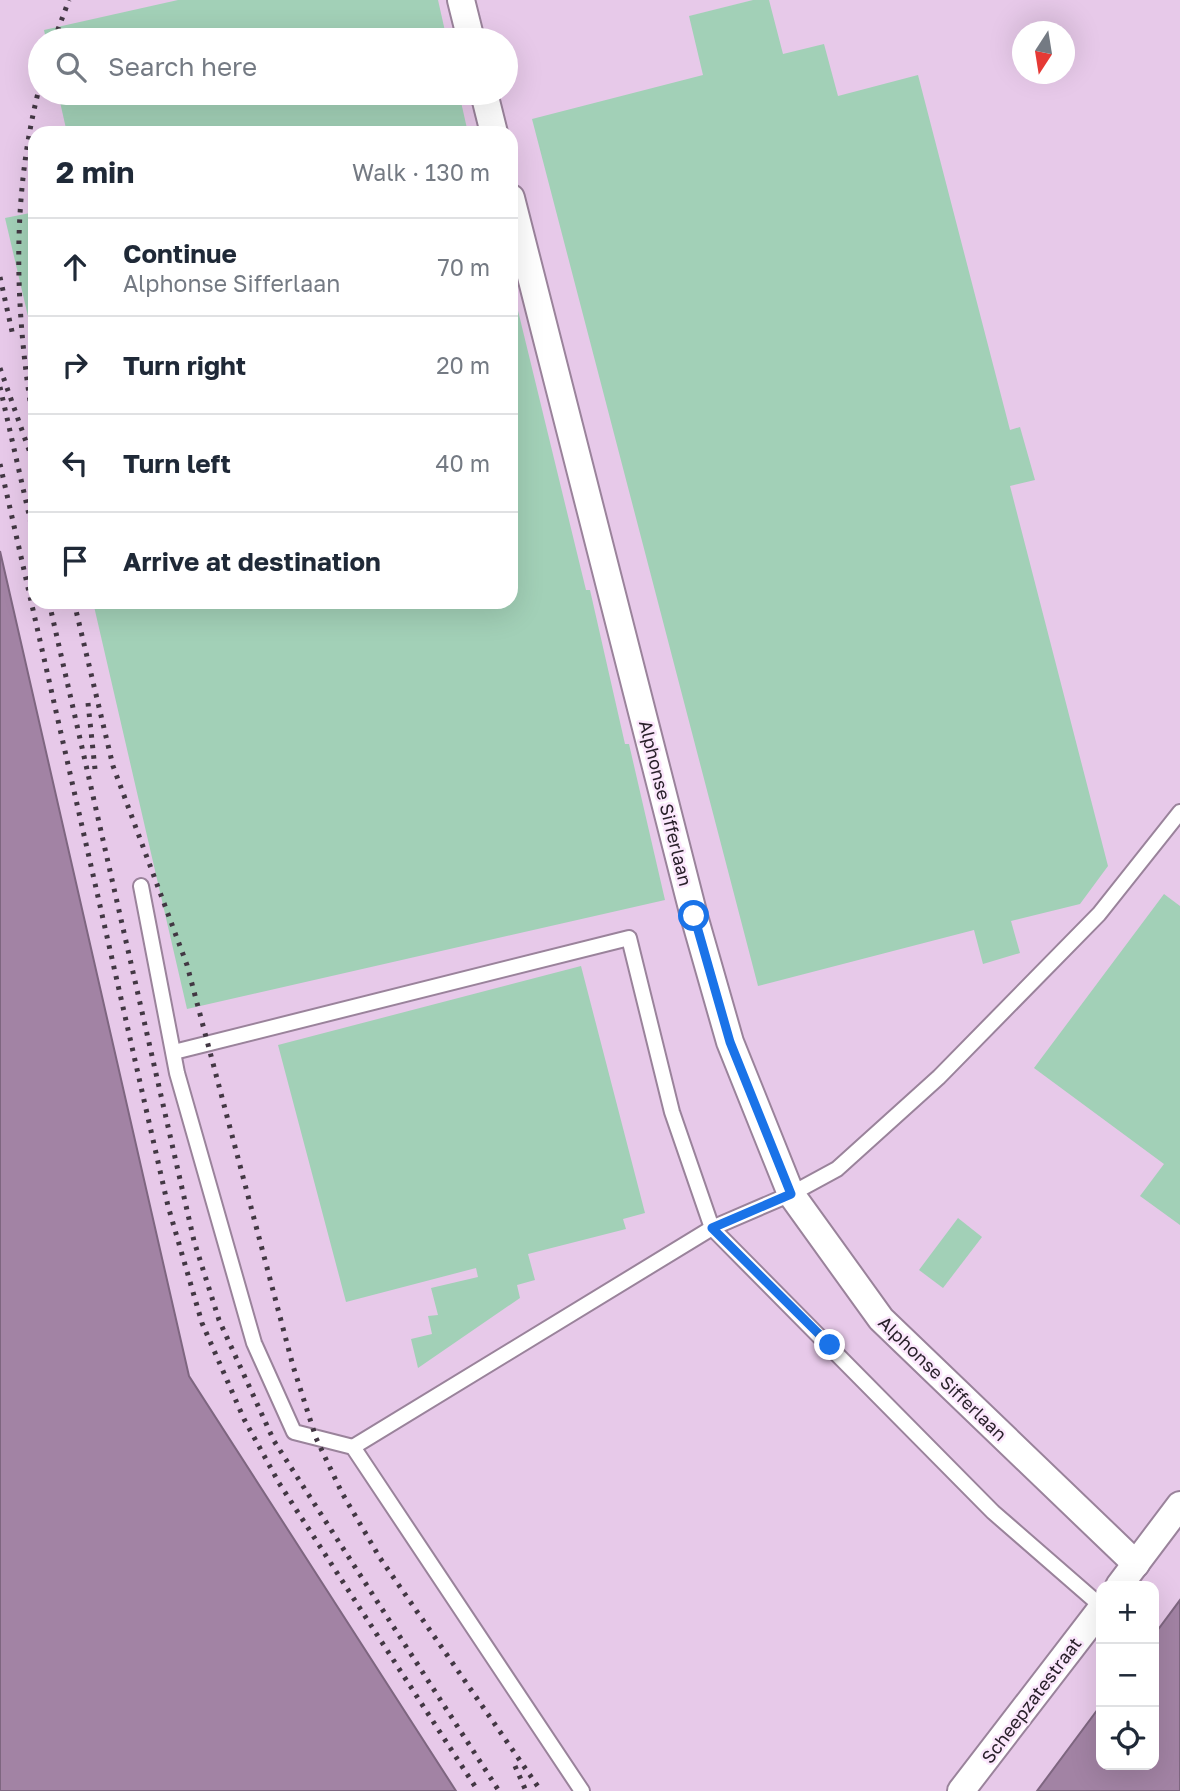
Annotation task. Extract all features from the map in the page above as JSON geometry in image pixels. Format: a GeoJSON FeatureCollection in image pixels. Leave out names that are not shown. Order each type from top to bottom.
{"type":"FeatureCollection","features":[{"type":"Feature","properties":{"kind":"street"},"geometry":{"type":"LineString","coordinates":[[460,0],[468,28]]}},
{"type":"Feature","properties":{"kind":"street"},"geometry":{"type":"LineString","coordinates":[[487,105],[493,126]]}},
{"type":"Feature","properties":{"kind":"street","name":"Alphonse Sifferlaan"},"geometry":{"type":"LineString","coordinates":[[518,225],[726,1030],[791,1194],[881,1319],[1136,1564]]}},
{"type":"Feature","properties":{"kind":"street"},"geometry":{"type":"LineString","coordinates":[[1123,1581],[1180,1505]]}},
{"type":"Feature","properties":{"kind":"street","name":"Scheepzatestraat"},"geometry":{"type":"LineString","coordinates":[[961,1791],[1096,1614]]}},
{"type":"Feature","properties":{"kind":"lane"},"geometry":{"type":"LineString","coordinates":[[353,1447],[712,1228],[791,1194],[837,1169],[939,1077],[1099,914],[1180,812]]}},
{"type":"Feature","properties":{"kind":"lane"},"geometry":{"type":"LineString","coordinates":[[141,886],[174,1052],[254,1343],[294,1432],[353,1447],[582,1791]]}},
{"type":"Feature","properties":{"kind":"lane"},"geometry":{"type":"LineString","coordinates":[[174,1052],[629,938],[672,1112],[712,1228],[993,1512],[1096,1603]]}},
{"type":"Feature","properties":{"kind":"shaded area"},"geometry":{"type":"Polygon","coordinates":[[[0,0],[1180,0],[1180,1600],[1159,1628],[1159,1581],[1096,1581],[1096,1712],[1037,1791],[456,1791],[189,1376],[0,551],[0,0]]]}},
{"type":"Feature","properties":{"kind":"shaded area"},"geometry":{"type":"Polygon","coordinates":[[[0,551],[189,1376],[456,1791],[0,1791],[0,551]]]}},
{"type":"Feature","properties":{"kind":"shaded area"},"geometry":{"type":"Polygon","coordinates":[[[1180,1600],[1180,1791],[1037,1791],[1096,1712],[1096,1770],[1159,1770],[1159,1628],[1180,1600]]]}},
{"type":"Feature","properties":{"kind":"building"},"geometry":{"type":"Polygon","coordinates":[[[178,0],[438,0],[444,28],[53,28],[178,0]]]}},
{"type":"Feature","properties":{"kind":"building"},"geometry":{"type":"Polygon","coordinates":[[[753,0],[769,0],[783,54],[824,44],[838,96],[918,75],[1010,430],[1020,427],[1035,480],[1010,486],[1108,866],[1080,904],[1011,921],[1020,953],[983,964],[974,930],[758,986],[532,119],[703,75],[689,16],[753,0]]]}},
{"type":"Feature","properties":{"kind":"building"},"geometry":{"type":"Polygon","coordinates":[[[61,105],[462,105],[466,126],[65,126],[61,105]]]}},
{"type":"Feature","properties":{"kind":"building"},"geometry":{"type":"Polygon","coordinates":[[[28,213],[28,316],[5,218],[28,213]]]}},
{"type":"Feature","properties":{"kind":"building"},"geometry":{"type":"Polygon","coordinates":[[[518,311],[586,590],[590,590],[625,744],[629,744],[665,900],[187,1009],[95,609],[518,609],[518,311]]]}},
{"type":"Feature","properties":{"kind":"building"},"geometry":{"type":"Polygon","coordinates":[[[1164,894],[1180,906],[1180,1225],[1140,1196],[1164,1164],[1034,1068],[1164,894]]]}},
{"type":"Feature","properties":{"kind":"building"},"geometry":{"type":"Polygon","coordinates":[[[581,966],[645,1213],[623,1219],[626,1229],[528,1254],[535,1280],[517,1285],[520,1298],[418,1368],[411,1339],[432,1334],[428,1316],[438,1315],[431,1288],[478,1277],[476,1268],[346,1302],[278,1045],[581,966]]]}},
{"type":"Feature","properties":{"kind":"building"},"geometry":{"type":"Polygon","coordinates":[[[958,1218],[982,1237],[943,1288],[919,1270],[958,1218]]]}},
{"type":"Feature","properties":{"kind":"railway"},"geometry":{"type":"LineString","coordinates":[[58,28],[69,0]]}},
{"type":"Feature","properties":{"kind":"railway"},"geometry":{"type":"LineString","coordinates":[[30,126],[35,105]]}},
{"type":"Feature","properties":{"kind":"railway"},"geometry":{"type":"LineString","coordinates":[[28,142],[20,215],[19,258],[28,389]]}},
{"type":"Feature","properties":{"kind":"railway"},"geometry":{"type":"LineString","coordinates":[[0,277],[13,336]]}},
{"type":"Feature","properties":{"kind":"railway"},"geometry":{"type":"LineString","coordinates":[[0,368],[28,447]]}},
{"type":"Feature","properties":{"kind":"railway"},"geometry":{"type":"LineString","coordinates":[[0,387],[28,510]]}},
{"type":"Feature","properties":{"kind":"railway"},"geometry":{"type":"LineString","coordinates":[[0,464],[28,588]]}},
{"type":"Feature","properties":{"kind":"railway"},"geometry":{"type":"LineString","coordinates":[[33,609],[168,1206],[202,1323],[244,1419],[279,1483],[478,1791]]}},
{"type":"Feature","properties":{"kind":"railway"},"geometry":{"type":"LineString","coordinates":[[51,609],[194,1241],[219,1320],[274,1441],[499,1791]]}},
{"type":"Feature","properties":{"kind":"railway"},"geometry":{"type":"LineString","coordinates":[[76,609],[113,766],[187,965],[293,1366],[316,1438],[342,1493],[380,1558],[541,1791]]}},
{"type":"Feature","properties":{"kind":"railway"},"geometry":{"type":"LineString","coordinates":[[88,703],[95,769]]}},
{"type":"Feature","properties":{"kind":"railway"},"geometry":{"type":"LineString","coordinates":[[515,1766],[526,1791]]}},
{"type":"Feature","properties":{"kind":"route"},"geometry":{"type":"LineString","coordinates":[[694,916],[730,1042],[791,1194],[712,1228],[830,1345]]}}]}
